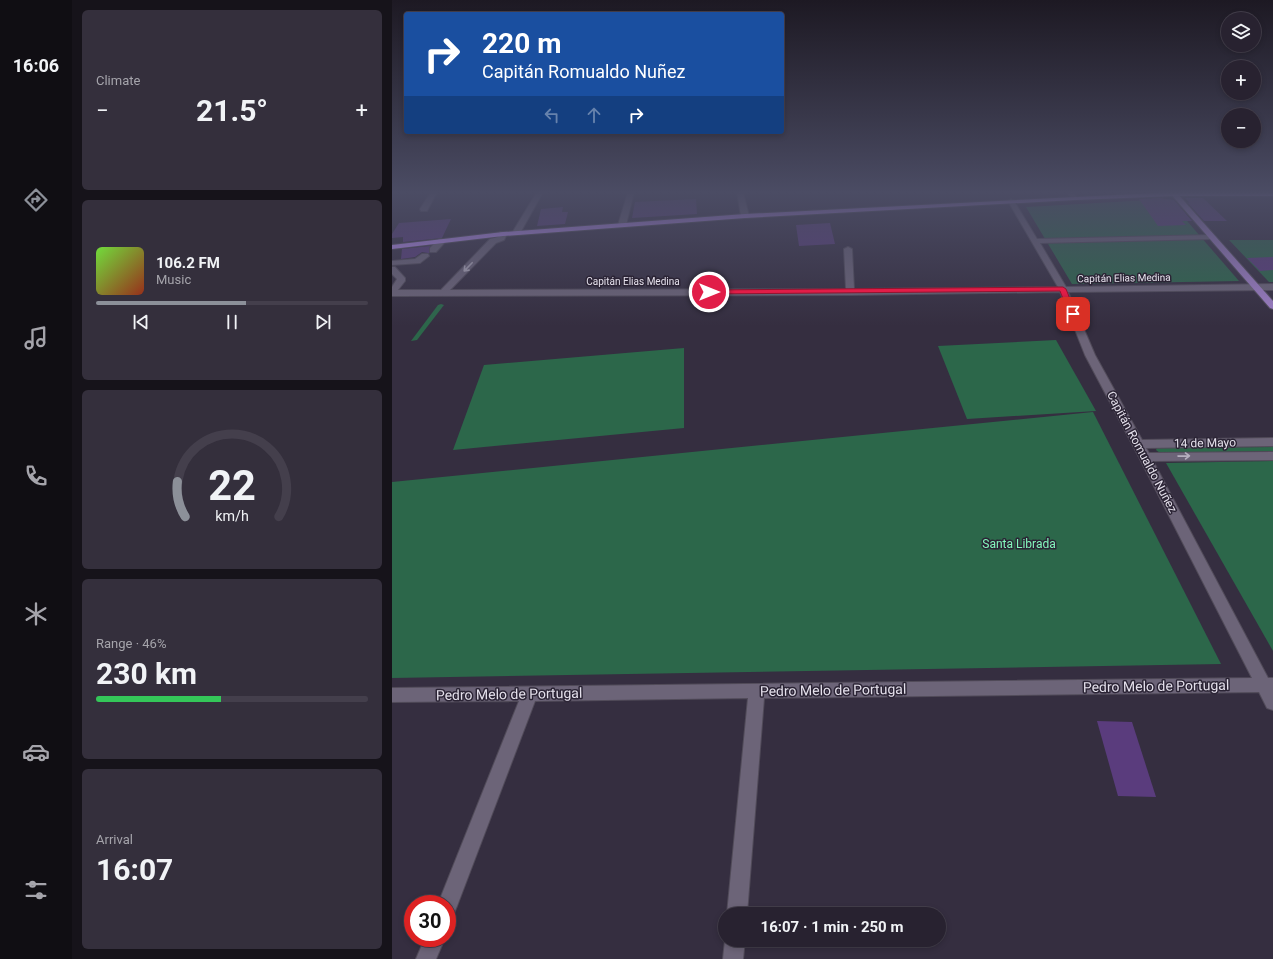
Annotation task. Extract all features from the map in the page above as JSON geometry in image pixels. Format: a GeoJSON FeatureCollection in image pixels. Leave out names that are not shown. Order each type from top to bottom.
{"type":"FeatureCollection","features":[{"type":"Feature","properties":{"kind":"highway"},"geometry":{"type":"LineString","coordinates":[[392,247],[493,237]]}},
{"type":"Feature","properties":{"kind":"main road"},"geometry":{"type":"LineString","coordinates":[[1212,237],[1273,306]]}},
{"type":"Feature","properties":{"kind":"street"},"geometry":{"type":"LineString","coordinates":[[448,293],[493,242],[501,237]]}},
{"type":"Feature","properties":{"kind":"street"},"geometry":{"type":"LineString","coordinates":[[448,293],[503,241],[502,237]]}},
{"type":"Feature","properties":{"kind":"street","name":"Capitán Romualdo Nuñez"},"geometry":{"type":"LineString","coordinates":[[1033,237],[1063,289],[1090,356],[1268,685],[1273,703]]}},
{"type":"Feature","properties":{"kind":"street"},"geometry":{"type":"LineString","coordinates":[[1036,241],[1212,237]]}},
{"type":"Feature","properties":{"kind":"street"},"geometry":{"type":"LineString","coordinates":[[433,250],[442,241]]}},
{"type":"Feature","properties":{"kind":"street"},"geometry":{"type":"LineString","coordinates":[[848,249],[850,292]]}},
{"type":"Feature","properties":{"kind":"street"},"geometry":{"type":"LineString","coordinates":[[392,263],[417,261],[425,256]]}},
{"type":"Feature","properties":{"kind":"street"},"geometry":{"type":"LineString","coordinates":[[392,269],[401,278],[401,281],[392,293]]}},
{"type":"Feature","properties":{"kind":"street","name":"Capitán Elias Medina"},"geometry":{"type":"LineString","coordinates":[[392,293],[850,292],[1273,287]]}},
{"type":"Feature","properties":{"kind":"street","name":"14 de Mayo"},"geometry":{"type":"LineString","coordinates":[[1137,444],[1273,442]]}},
{"type":"Feature","properties":{"kind":"street","name":"14 de Mayo"},"geometry":{"type":"LineString","coordinates":[[1145,457],[1273,456]]}},
{"type":"Feature","properties":{"kind":"street","name":"Pedro Melo de Portugal"},"geometry":{"type":"LineString","coordinates":[[392,695],[1268,685]]}},
{"type":"Feature","properties":{"kind":"street"},"geometry":{"type":"LineString","coordinates":[[738,907],[757,691]]}},
{"type":"Feature","properties":{"kind":"street"},"geometry":{"type":"LineString","coordinates":[[451,895],[530,694]]}},
{"type":"Feature","properties":{"kind":"street"},"geometry":{"type":"LineString","coordinates":[[426,959],[431,947]]}},
{"type":"Feature","properties":{"kind":"street"},"geometry":{"type":"LineString","coordinates":[[733,959],[734,947]]}},
{"type":"Feature","properties":{"kind":"green space"},"geometry":{"type":"Polygon","coordinates":[[[1044,237],[1201,237],[1239,281],[1072,284],[1044,237]]]}},
{"type":"Feature","properties":{"kind":"green space"},"geometry":{"type":"Polygon","coordinates":[[[1229,240],[1273,240],[1273,282],[1269,282],[1229,240]]]}},
{"type":"Feature","properties":{"kind":"green space"},"geometry":{"type":"Polygon","coordinates":[[[438,305],[444,305],[417,340],[411,341],[438,305]]]}},
{"type":"Feature","properties":{"kind":"green space"},"geometry":{"type":"Polygon","coordinates":[[[1056,340],[1096,411],[967,419],[938,346],[1056,340]]]}},
{"type":"Feature","properties":{"kind":"green space"},"geometry":{"type":"Polygon","coordinates":[[[684,348],[684,428],[453,450],[484,365],[684,348]]]}},
{"type":"Feature","properties":{"kind":"green space","name":"Santa Librada"},"geometry":{"type":"Polygon","coordinates":[[[1093,412],[1221,664],[392,678],[392,482],[1093,412]]]}},
{"type":"Feature","properties":{"kind":"green space"},"geometry":{"type":"Polygon","coordinates":[[[1273,447],[1273,451],[1160,453],[1156,450],[1157,448],[1273,447]]]}},
{"type":"Feature","properties":{"kind":"green space"},"geometry":{"type":"Polygon","coordinates":[[[1273,461],[1273,651],[1166,463],[1273,461]]]}},
{"type":"Feature","properties":{"kind":"building"},"geometry":{"type":"Polygon","coordinates":[[[392,237],[443,237],[403,242],[403,237],[392,238],[392,237]]]}},
{"type":"Feature","properties":{"kind":"building"},"geometry":{"type":"Polygon","coordinates":[[[798,237],[833,237],[835,244],[799,246],[798,237]]]}},
{"type":"Feature","properties":{"kind":"building"},"geometry":{"type":"Polygon","coordinates":[[[430,246],[429,253],[434,254],[422,252],[415,257],[401,259],[402,249],[430,246]]]}},
{"type":"Feature","properties":{"kind":"building"},"geometry":{"type":"Polygon","coordinates":[[[1273,257],[1273,270],[1260,271],[1247,258],[1273,257]]]}},
{"type":"Feature","properties":{"kind":"building"},"geometry":{"type":"Polygon","coordinates":[[[1097,721],[1132,722],[1156,797],[1118,796],[1097,721]]]}},
{"type":"Feature","properties":{"kind":"route"},"geometry":{"type":"LineString","coordinates":[[709,292],[865,292],[1063,289],[1073,314]]}}]}
